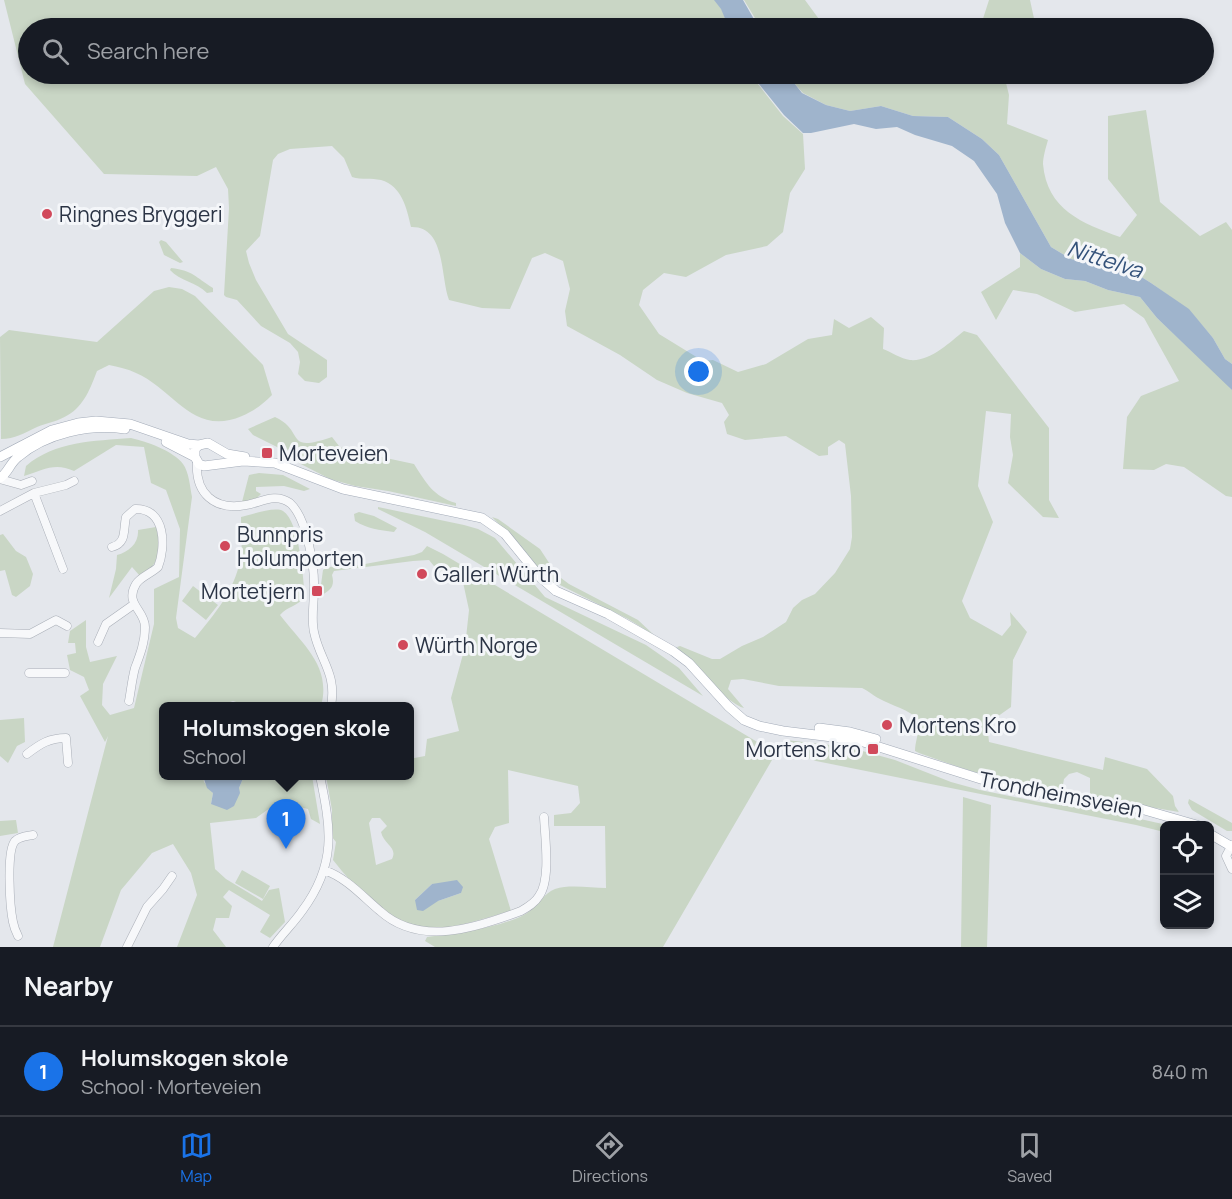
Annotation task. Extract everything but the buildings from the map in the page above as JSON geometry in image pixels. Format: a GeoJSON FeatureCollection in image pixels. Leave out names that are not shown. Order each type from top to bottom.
{"type":"FeatureCollection","features":[{"type":"Feature","properties":{"kind":"main road"},"geometry":{"type":"LineString","coordinates":[[96,421],[130,424],[199,445],[208,443],[216,449],[217,458],[202,462],[177,447],[138,432],[96,428],[71,432],[46,441],[21,454],[3,474],[4,461],[0,458],[52,430],[96,421]]}},
{"type":"Feature","properties":{"kind":"main road"},"geometry":{"type":"LineString","coordinates":[[199,445],[195,449],[202,462]]}},
{"type":"Feature","properties":{"kind":"main road","name":"Trondheimsveien"},"geometry":{"type":"LineString","coordinates":[[216,449],[232,455],[283,460],[298,466],[309,475]]}},
{"type":"Feature","properties":{"kind":"main road","name":"Trondheimsveien"},"geometry":{"type":"LineString","coordinates":[[202,462],[269,462],[343,489],[458,512],[487,521],[505,534],[540,577],[555,591],[614,617],[673,651],[689,663],[719,698],[744,720],[765,728],[849,738],[1012,788],[1141,809],[1184,821]]}},
{"type":"Feature","properties":{"kind":"main road"},"geometry":{"type":"LineString","coordinates":[[1214,832],[1232,845]]}},
{"type":"Feature","properties":{"kind":"main road"},"geometry":{"type":"LineString","coordinates":[[1214,836],[1232,845]]}},
{"type":"Feature","properties":{"kind":"street"},"geometry":{"type":"LineString","coordinates":[[202,462],[197,476],[200,485],[206,496],[221,504],[244,506],[264,499],[277,498],[287,501],[297,512],[306,534],[312,563],[313,626],[317,644],[332,680],[331,702]]}},
{"type":"Feature","properties":{"kind":"street"},"geometry":{"type":"LineString","coordinates":[[0,511],[34,493],[74,481]]}},
{"type":"Feature","properties":{"kind":"street"},"geometry":{"type":"LineString","coordinates":[[34,493],[63,569]]}},
{"type":"Feature","properties":{"kind":"street"},"geometry":{"type":"LineString","coordinates":[[112,547],[119,545],[123,540],[126,517],[135,509],[148,512],[160,525],[163,537],[160,561],[156,570],[136,584],[132,596],[133,605],[141,614],[145,626],[129,701]]}},
{"type":"Feature","properties":{"kind":"street"},"geometry":{"type":"LineString","coordinates":[[98,642],[106,624],[133,605]]}},
{"type":"Feature","properties":{"kind":"street"},"geometry":{"type":"LineString","coordinates":[[0,633],[30,634],[56,620],[67,626]]}},
{"type":"Feature","properties":{"kind":"street"},"geometry":{"type":"LineString","coordinates":[[29,673],[65,673]]}},
{"type":"Feature","properties":{"kind":"street"},"geometry":{"type":"LineString","coordinates":[[27,754],[52,738],[66,738],[69,764]]}},
{"type":"Feature","properties":{"kind":"street"},"geometry":{"type":"LineString","coordinates":[[273,947],[308,904],[324,870],[328,854],[329,825],[321,780]]}},
{"type":"Feature","properties":{"kind":"street"},"geometry":{"type":"LineString","coordinates":[[324,870],[343,879],[399,925],[421,932],[447,932],[521,911],[532,905],[540,896],[546,879],[544,817]]}},
{"type":"Feature","properties":{"kind":"street"},"geometry":{"type":"LineString","coordinates":[[18,936],[13,923],[10,895],[11,853],[16,840],[33,835]]}},
{"type":"Feature","properties":{"kind":"street"},"geometry":{"type":"LineString","coordinates":[[1231,864],[1226,856],[1232,845]]}},
{"type":"Feature","properties":{"kind":"street"},"geometry":{"type":"LineString","coordinates":[[127,947],[144,911],[172,876]]}},
{"type":"Feature","properties":{"kind":"green space"},"geometry":{"type":"Polygon","coordinates":[[[4,0],[715,0],[725,18],[18,18],[18,56],[4,0]]]}},
{"type":"Feature","properties":{"kind":"green space"},"geometry":{"type":"Polygon","coordinates":[[[744,0],[805,0],[818,18],[755,18],[744,0]]]}},
{"type":"Feature","properties":{"kind":"green space"},"geometry":{"type":"Polygon","coordinates":[[[989,0],[1030,0],[1034,18],[983,18],[989,0]]]}},
{"type":"Feature","properties":{"kind":"green space"},"geometry":{"type":"Polygon","coordinates":[[[25,84],[758,84],[783,116],[803,134],[805,169],[790,193],[783,232],[767,246],[726,255],[686,277],[664,273],[643,290],[639,305],[659,334],[703,361],[713,360],[738,372],[766,364],[808,339],[832,335],[834,319],[849,328],[871,317],[884,328],[883,349],[910,360],[932,355],[964,331],[977,335],[1049,428],[1049,500],[1059,518],[1043,517],[1008,483],[1013,455],[1010,437],[1011,414],[986,411],[978,486],[993,522],[962,601],[970,618],[1002,636],[1011,625],[1010,612],[1027,632],[1013,660],[1011,707],[987,724],[989,742],[1103,770],[1105,757],[1147,769],[1173,796],[1179,812],[1096,798],[1090,794],[1090,778],[1077,772],[1069,774],[1064,779],[1062,790],[1043,788],[989,776],[919,753],[915,751],[920,721],[911,713],[862,688],[779,686],[743,679],[731,680],[728,689],[744,708],[718,691],[677,647],[680,646],[712,659],[720,659],[763,637],[786,622],[793,608],[802,600],[815,594],[835,573],[850,549],[852,537],[851,496],[845,444],[839,440],[828,447],[828,455],[819,456],[786,436],[745,440],[727,434],[724,422],[729,415],[722,403],[687,393],[657,380],[620,355],[567,326],[565,311],[570,289],[563,261],[545,253],[532,258],[510,309],[482,308],[449,300],[436,243],[422,229],[411,227],[405,206],[394,187],[381,180],[352,177],[344,158],[332,146],[290,149],[278,154],[273,160],[260,236],[246,251],[256,280],[288,334],[327,360],[327,377],[319,383],[305,381],[298,374],[300,362],[298,352],[290,343],[261,326],[237,300],[224,295],[228,189],[216,167],[197,176],[104,174],[25,84]]]}},
{"type":"Feature","properties":{"kind":"green space"},"geometry":{"type":"Polygon","coordinates":[[[795,84],[1006,84],[1009,95],[1007,124],[1048,140],[1043,164],[1051,193],[1059,204],[1080,220],[1120,237],[1137,215],[1108,179],[1108,116],[1146,110],[1160,202],[1200,236],[1226,222],[1232,230],[1232,364],[1225,359],[1213,338],[1189,310],[1151,283],[1132,271],[1071,259],[1051,247],[999,155],[982,139],[948,117],[913,116],[881,106],[850,111],[826,105],[803,93],[795,84]]]}},
{"type":"Feature","properties":{"kind":"green space"},"geometry":{"type":"Polygon","coordinates":[[[161,240],[166,242],[183,262],[180,263],[164,255],[159,242],[161,240]]]}},
{"type":"Feature","properties":{"kind":"green space"},"geometry":{"type":"Polygon","coordinates":[[[1020,253],[1041,269],[1065,279],[1085,281],[1108,290],[1140,297],[1157,318],[1232,390],[1232,497],[1226,496],[1184,467],[1166,464],[1154,470],[1123,469],[1127,417],[1141,396],[1179,381],[1144,318],[1124,304],[1075,312],[1037,294],[1013,290],[996,320],[981,292],[1020,267],[1020,253]]]}},
{"type":"Feature","properties":{"kind":"green space"},"geometry":{"type":"Polygon","coordinates":[[[171,268],[194,275],[213,288],[213,292],[207,293],[174,274],[171,268]]]}},
{"type":"Feature","properties":{"kind":"green space"},"geometry":{"type":"Polygon","coordinates":[[[169,287],[182,289],[195,296],[263,365],[272,395],[265,402],[242,416],[225,421],[210,421],[185,409],[150,381],[136,373],[109,365],[97,371],[86,396],[74,411],[61,419],[11,438],[1,439],[0,337],[9,330],[97,342],[154,291],[169,287]]]}},
{"type":"Feature","properties":{"kind":"green space"},"geometry":{"type":"Polygon","coordinates":[[[275,417],[290,428],[301,442],[317,442],[332,437],[339,446],[352,454],[372,455],[414,464],[436,493],[456,503],[456,506],[330,479],[293,460],[277,447],[253,435],[248,429],[275,417]]]}},
{"type":"Feature","properties":{"kind":"green space"},"geometry":{"type":"Polygon","coordinates":[[[131,438],[166,451],[179,459],[185,467],[192,497],[176,618],[178,628],[195,638],[216,611],[234,582],[241,555],[241,517],[269,510],[279,510],[289,517],[293,526],[302,564],[305,597],[280,615],[306,646],[319,667],[323,692],[322,702],[159,702],[159,780],[204,780],[213,793],[211,804],[239,788],[242,780],[313,780],[320,824],[311,819],[308,809],[291,805],[270,808],[256,818],[210,823],[215,869],[226,879],[262,901],[269,890],[279,888],[285,922],[270,938],[260,932],[270,915],[229,890],[223,897],[232,906],[229,918],[216,918],[213,930],[226,947],[177,947],[197,895],[191,873],[173,844],[152,853],[121,890],[100,947],[53,947],[108,736],[105,742],[80,696],[89,690],[84,677],[70,670],[67,655],[76,653],[75,643],[68,643],[70,631],[86,620],[86,647],[90,662],[117,656],[103,684],[102,705],[110,715],[134,708],[154,624],[154,589],[179,577],[180,529],[166,490],[151,483],[144,447],[116,445],[74,471],[55,467],[24,476],[26,466],[37,458],[62,447],[131,438]]]}},
{"type":"Feature","properties":{"kind":"green space"},"geometry":{"type":"Polygon","coordinates":[[[259,473],[283,475],[310,489],[304,491],[284,486],[256,487],[256,491],[261,494],[256,499],[242,502],[249,475],[259,473]]]}},
{"type":"Feature","properties":{"kind":"green space"},"geometry":{"type":"Polygon","coordinates":[[[378,507],[464,525],[495,538],[545,597],[646,645],[679,668],[703,696],[425,532],[378,507]]]}},
{"type":"Feature","properties":{"kind":"green space"},"geometry":{"type":"Polygon","coordinates":[[[359,512],[374,516],[397,528],[394,532],[364,526],[355,521],[354,514],[359,512]]]}},
{"type":"Feature","properties":{"kind":"green space"},"geometry":{"type":"Polygon","coordinates":[[[492,517],[540,549],[557,575],[569,584],[638,620],[654,635],[628,619],[552,581],[540,571],[523,549],[492,517]]]}},
{"type":"Feature","properties":{"kind":"green space"},"geometry":{"type":"Polygon","coordinates":[[[156,527],[159,549],[152,567],[140,576],[132,567],[109,598],[117,555],[132,546],[137,539],[138,530],[156,527]]]}},
{"type":"Feature","properties":{"kind":"green space"},"geometry":{"type":"Polygon","coordinates":[[[3,534],[16,551],[26,557],[33,574],[30,586],[16,597],[12,595],[5,570],[0,571],[0,535],[3,534]]]}},
{"type":"Feature","properties":{"kind":"green space"},"geometry":{"type":"Polygon","coordinates":[[[427,546],[443,554],[774,752],[772,760],[663,947],[435,947],[425,941],[427,937],[479,929],[518,918],[555,889],[574,886],[606,888],[605,826],[554,826],[554,815],[571,813],[580,803],[578,786],[508,770],[509,823],[495,827],[489,839],[511,911],[449,927],[415,926],[401,921],[375,904],[333,860],[336,842],[332,837],[332,810],[327,780],[414,780],[414,758],[425,756],[427,739],[459,731],[451,698],[465,647],[469,610],[461,573],[450,570],[438,571],[429,560],[334,571],[332,587],[322,595],[320,592],[323,570],[327,567],[354,566],[422,552],[427,546]],[[372,818],[369,823],[376,865],[392,859],[393,855],[392,849],[381,832],[387,826],[380,818],[372,818]],[[432,884],[415,900],[438,901],[461,893],[432,884]]]}},
{"type":"Feature","properties":{"kind":"green space"},"geometry":{"type":"Polygon","coordinates":[[[193,586],[218,605],[206,620],[182,601],[193,586]]]}},
{"type":"Feature","properties":{"kind":"green space"},"geometry":{"type":"Polygon","coordinates":[[[24,718],[25,742],[17,746],[8,763],[0,756],[0,720],[24,718]]]}},
{"type":"Feature","properties":{"kind":"green space"},"geometry":{"type":"Polygon","coordinates":[[[786,740],[848,747],[895,760],[951,782],[980,790],[1039,802],[1109,812],[1160,823],[1160,831],[816,761],[786,743],[786,740]]]}},
{"type":"Feature","properties":{"kind":"green space"},"geometry":{"type":"Polygon","coordinates":[[[963,797],[991,805],[987,947],[961,947],[963,797]]]}},
{"type":"Feature","properties":{"kind":"green space"},"geometry":{"type":"Polygon","coordinates":[[[1189,799],[1232,823],[1232,831],[1227,831],[1214,821],[1192,810],[1188,803],[1189,799]]]}},
{"type":"Feature","properties":{"kind":"green space"},"geometry":{"type":"Polygon","coordinates":[[[16,820],[18,833],[0,836],[0,821],[16,820]]]}},
{"type":"Feature","properties":{"kind":"green space"},"geometry":{"type":"Polygon","coordinates":[[[242,870],[270,886],[263,899],[235,883],[242,870]]]}},
{"type":"Feature","properties":{"kind":"water"},"geometry":{"type":"Polygon","coordinates":[[[714,0],[743,0],[753,18],[725,18],[714,0]]]}},
{"type":"Feature","properties":{"kind":"water"},"geometry":{"type":"Polygon","coordinates":[[[759,84],[795,84],[802,93],[826,105],[850,111],[881,106],[913,116],[948,117],[982,139],[999,155],[1051,247],[1071,259],[1132,271],[1189,309],[1213,338],[1225,359],[1232,364],[1232,390],[1157,318],[1140,297],[1108,290],[1085,281],[1065,279],[1041,269],[1020,253],[1005,223],[997,194],[974,161],[952,146],[897,127],[876,129],[854,124],[803,133],[784,115],[759,84]]]}},
{"type":"Feature","properties":{"kind":"water"},"geometry":{"type":"Polygon","coordinates":[[[204,780],[242,780],[234,806],[227,810],[211,804],[213,793],[207,788],[204,780]]]}},
{"type":"Feature","properties":{"kind":"water"},"geometry":{"type":"Polygon","coordinates":[[[457,880],[463,887],[461,893],[438,901],[423,911],[417,910],[415,900],[432,884],[457,880]]]}},
{"type":"Feature","properties":{"kind":"place","name":"Ringnes Bryggeri"},"geometry":{"type":"Point","coordinates":[47,214]}},
{"type":"Feature","properties":{"kind":"place","name":"Morteveien"},"geometry":{"type":"Point","coordinates":[267,453]}},
{"type":"Feature","properties":{"kind":"place","name":"Bunnpris Holumporten"},"geometry":{"type":"Point","coordinates":[225,546]}},
{"type":"Feature","properties":{"kind":"place","name":"Galleri Würth"},"geometry":{"type":"Point","coordinates":[422,574]}},
{"type":"Feature","properties":{"kind":"place","name":"Mortetjern"},"geometry":{"type":"Point","coordinates":[317,591]}},
{"type":"Feature","properties":{"kind":"place","name":"Würth Norge"},"geometry":{"type":"Point","coordinates":[403,645]}},
{"type":"Feature","properties":{"kind":"place","name":"Mortens Kro"},"geometry":{"type":"Point","coordinates":[887,725]}},
{"type":"Feature","properties":{"kind":"place","name":"Mortens kro"},"geometry":{"type":"Point","coordinates":[873,749]}},
{"type":"Feature","properties":{"kind":"place","name":"Holumskogen skole"},"geometry":{"type":"Point","coordinates":[286,849]}},
{"type":"Feature","properties":{"kind":"water label","name":"Nittelva"},"geometry":{"type":"Point","coordinates":[1105,259]}}]}
